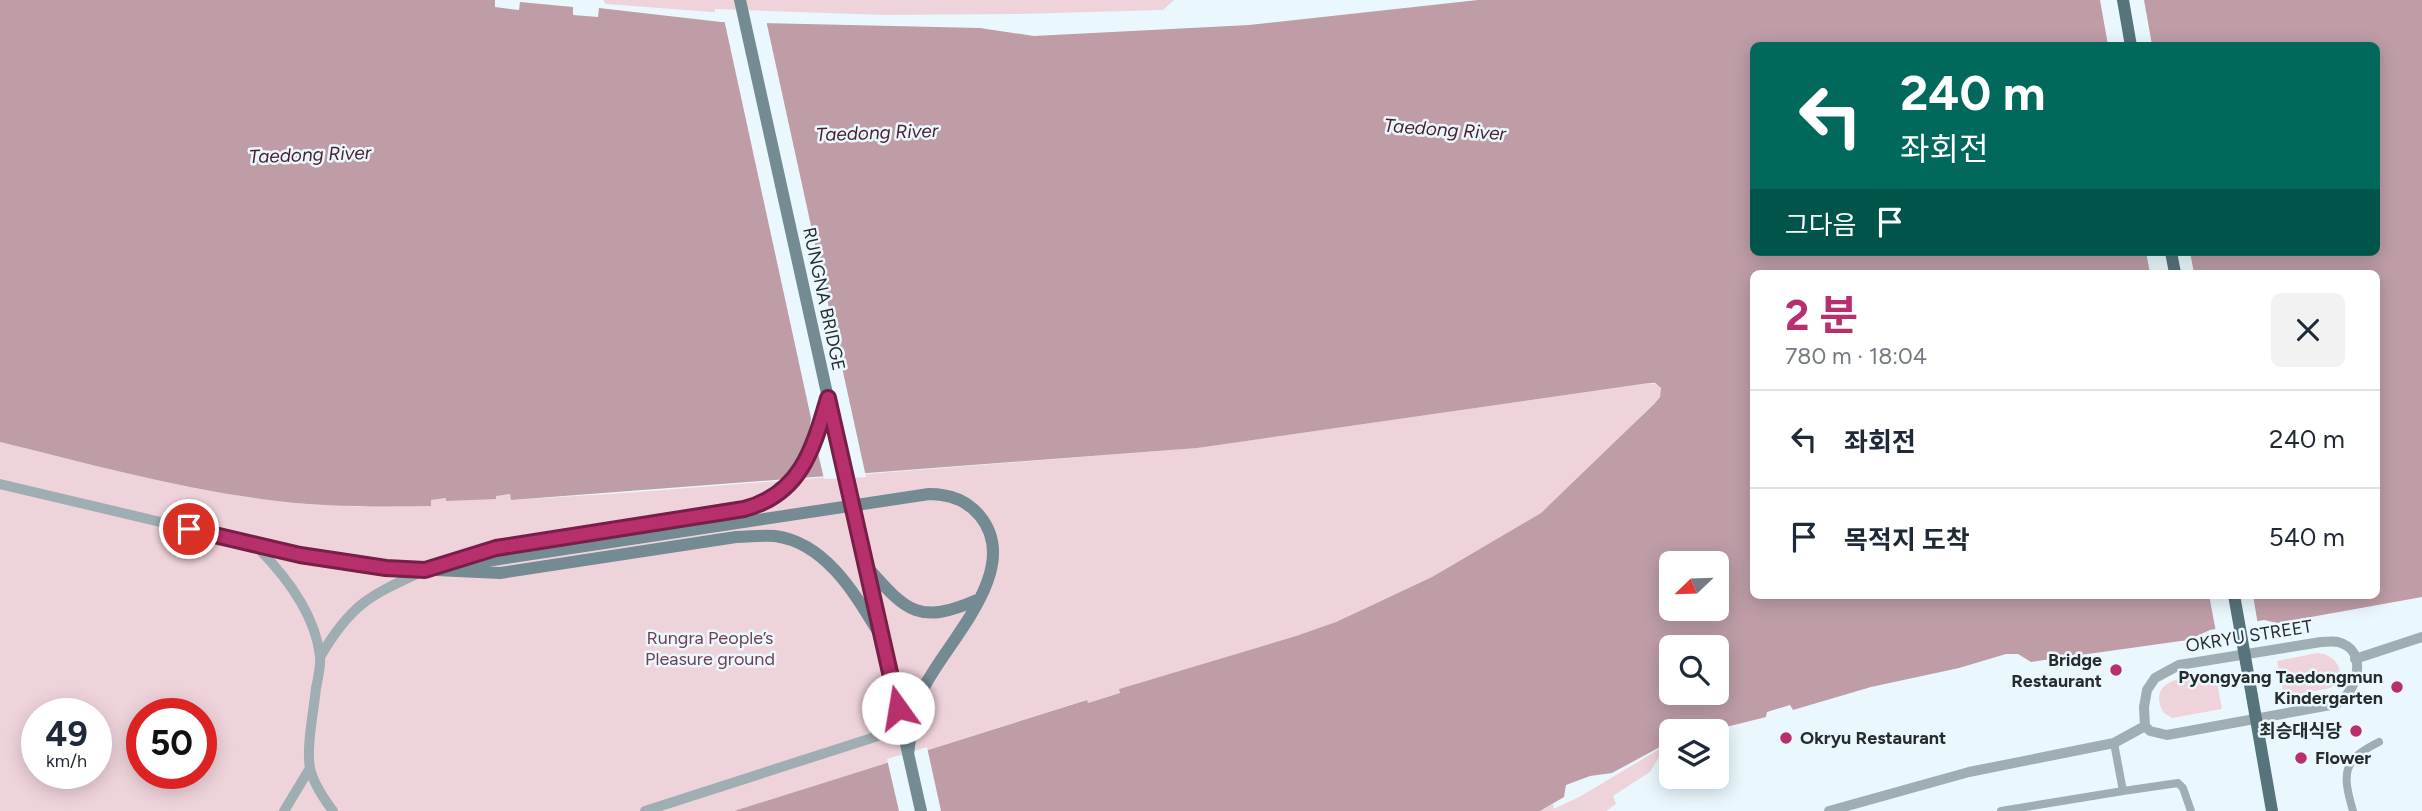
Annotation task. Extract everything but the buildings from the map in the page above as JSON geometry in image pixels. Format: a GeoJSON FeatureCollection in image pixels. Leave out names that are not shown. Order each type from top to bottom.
{"type":"FeatureCollection","features":[{"type":"Feature","properties":{"kind":"main road","name":"RUNGNA BRIDGE"},"geometry":{"type":"LineString","coordinates":[[740,0],[921,811]]}},
{"type":"Feature","properties":{"kind":"main road"},"geometry":{"type":"LineString","coordinates":[[2123,0],[2130,42]]}},
{"type":"Feature","properties":{"kind":"main road"},"geometry":{"type":"LineString","coordinates":[[425,570],[496,548],[744,509],[777,496],[796,477],[809,455],[828,398]]}},
{"type":"Feature","properties":{"kind":"main road"},"geometry":{"type":"LineString","coordinates":[[425,570],[940,494],[964,502],[976,510],[993,536],[994,561],[978,600],[922,690],[915,711],[908,754]]}},
{"type":"Feature","properties":{"kind":"main road"},"geometry":{"type":"LineString","coordinates":[[425,570],[500,573],[736,537],[776,536],[792,541],[818,556],[856,596],[883,640]]}},
{"type":"Feature","properties":{"kind":"main road"},"geometry":{"type":"LineString","coordinates":[[866,566],[895,596],[921,612],[939,614],[978,600]]}},
{"type":"Feature","properties":{"kind":"main road"},"geometry":{"type":"LineString","coordinates":[[2235,599],[2272,811]]}},
{"type":"Feature","properties":{"kind":"street"},"geometry":{"type":"LineString","coordinates":[[0,484],[337,561],[425,570]]}},
{"type":"Feature","properties":{"kind":"street"},"geometry":{"type":"LineString","coordinates":[[254,544],[273,563],[300,600],[313,631],[320,657],[310,734],[310,768],[320,792],[333,811]]}},
{"type":"Feature","properties":{"kind":"street"},"geometry":{"type":"LineString","coordinates":[[320,657],[335,632],[355,609],[381,591],[425,570]]}},
{"type":"Feature","properties":{"kind":"street"},"geometry":{"type":"LineString","coordinates":[[1829,811],[1969,772],[2114,743],[2145,726],[2150,731],[2167,735],[2325,707],[2343,700],[2351,692],[2356,678],[2355,659],[2422,637]]}},
{"type":"Feature","properties":{"kind":"street","name":"OKRYU STREET"},"geometry":{"type":"LineString","coordinates":[[2145,726],[2147,690],[2155,678],[2179,665],[2321,642],[2338,642],[2353,652],[2355,659]]}},
{"type":"Feature","properties":{"kind":"street"},"geometry":{"type":"LineString","coordinates":[[645,811],[878,736]]}},
{"type":"Feature","properties":{"kind":"street"},"geometry":{"type":"LineString","coordinates":[[2353,811],[2347,768],[2361,750],[2379,742]]}},
{"type":"Feature","properties":{"kind":"street"},"geometry":{"type":"LineString","coordinates":[[2114,743],[2123,791]]}},
{"type":"Feature","properties":{"kind":"street"},"geometry":{"type":"LineString","coordinates":[[284,811],[310,768]]}},
{"type":"Feature","properties":{"kind":"street"},"geometry":{"type":"LineString","coordinates":[[2001,811],[2178,783],[2183,788],[2191,811]]}},
{"type":"Feature","properties":{"kind":"green space"},"geometry":{"type":"Polygon","coordinates":[[[603,0],[1174,0],[1163,10],[885,15],[715,9],[715,12],[712,12],[606,4],[603,0]]]}},
{"type":"Feature","properties":{"kind":"green space","name":"Rungra People’s Pleasure ground"},"geometry":{"type":"Polygon","coordinates":[[[1649,383],[1659,385],[1662,392],[1580,478],[1541,513],[1432,577],[1336,622],[1119,689],[1120,693],[1088,703],[1086,700],[734,811],[0,811],[0,442],[195,488],[303,504],[367,507],[431,505],[431,500],[446,498],[446,501],[510,494],[511,500],[1196,448],[1649,383]]]}},
{"type":"Feature","properties":{"kind":"green space"},"geometry":{"type":"Polygon","coordinates":[[[2317,653],[2336,662],[2341,676],[2340,682],[2330,688],[2284,697],[2277,661],[2317,653]]]}},
{"type":"Feature","properties":{"kind":"green space"},"geometry":{"type":"Polygon","coordinates":[[[2215,672],[2222,709],[2172,718],[2163,712],[2159,700],[2160,692],[2166,685],[2184,677],[2215,672]]]}},
{"type":"Feature","properties":{"kind":"green space"},"geometry":{"type":"Polygon","coordinates":[[[1659,749],[1659,757],[1650,772],[1613,796],[1616,804],[1606,811],[1540,811],[1553,804],[1554,809],[1659,749]]]}},
{"type":"Feature","properties":{"kind":"water","name":"Taedong River"},"geometry":{"type":"Polygon","coordinates":[[[0,0],[495,0],[495,7],[519,10],[520,2],[573,7],[573,15],[598,17],[599,8],[721,22],[980,28],[1034,36],[1249,25],[1478,0],[2422,0],[2422,597],[2277,623],[2264,620],[2210,630],[2188,640],[2031,662],[2018,654],[2006,654],[1959,668],[1871,687],[1793,710],[1790,705],[1767,712],[1766,717],[1729,726],[1729,719],[1659,719],[1659,748],[1612,773],[1590,776],[1566,785],[1564,797],[1540,811],[734,811],[1087,700],[1088,703],[1120,693],[1119,689],[1336,622],[1432,577],[1541,513],[1654,404],[1660,397],[1661,388],[1655,383],[1197,448],[511,500],[510,494],[496,496],[496,499],[446,501],[446,498],[431,500],[431,506],[303,504],[228,494],[0,442],[0,0]]]}},
{"type":"Feature","properties":{"kind":"pier"},"geometry":{"type":"Polygon","coordinates":[[[2100,0],[2144,0],[2151,42],[2107,42],[2100,0]]]}},
{"type":"Feature","properties":{"kind":"pier"},"geometry":{"type":"Polygon","coordinates":[[[724,19],[766,20],[866,477],[824,479],[818,453],[800,481],[782,483],[804,450],[811,418],[724,19]]]}},
{"type":"Feature","properties":{"kind":"pier"},"geometry":{"type":"Polygon","coordinates":[[[2147,256],[2191,256],[2193,270],[2149,270],[2147,256]]]}},
{"type":"Feature","properties":{"kind":"pier"},"geometry":{"type":"Polygon","coordinates":[[[2210,599],[2254,599],[2258,625],[2216,632],[2210,599]]]}},
{"type":"Feature","properties":{"kind":"pier"},"geometry":{"type":"Polygon","coordinates":[[[927,747],[941,811],[899,811],[887,759],[927,747]]]}},
{"type":"Feature","properties":{"kind":"place","name":"Bridge Restaurant"},"geometry":{"type":"Point","coordinates":[2116,670]}},
{"type":"Feature","properties":{"kind":"place","name":"Pyongyang Taedongmun Kindergarten"},"geometry":{"type":"Point","coordinates":[2397,687]}},
{"type":"Feature","properties":{"kind":"place","name":"최승대식당"},"geometry":{"type":"Point","coordinates":[2356,731]}},
{"type":"Feature","properties":{"kind":"place","name":"Okryu Restaurant"},"geometry":{"type":"Point","coordinates":[1786,738]}},
{"type":"Feature","properties":{"kind":"place","name":"Flower"},"geometry":{"type":"Point","coordinates":[2301,758]}},
{"type":"Feature","properties":{"kind":"route"},"geometry":{"type":"LineString","coordinates":[[189,529],[300,555],[386,568],[425,570],[496,548],[744,509],[777,496],[796,477],[809,455],[828,398],[898,708]]}}]}
